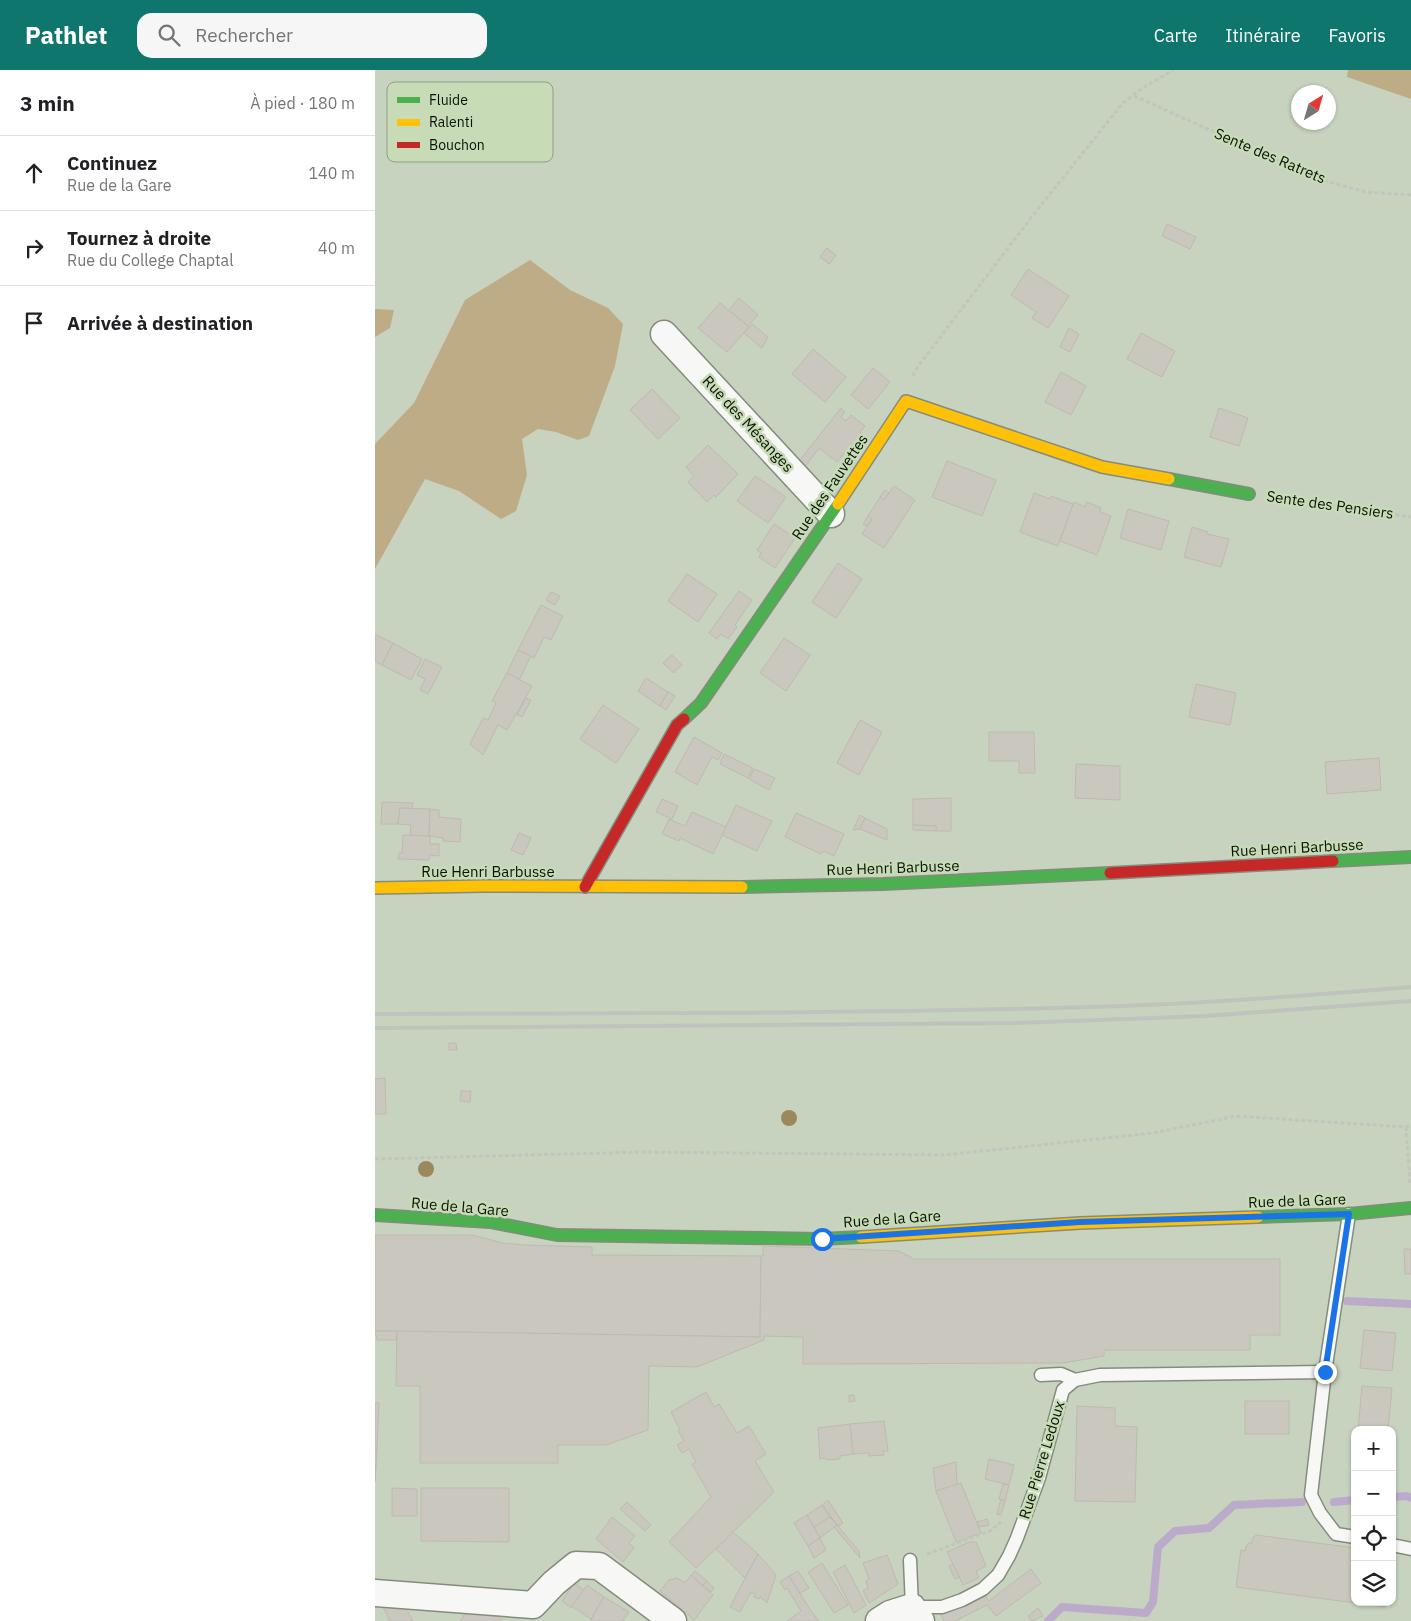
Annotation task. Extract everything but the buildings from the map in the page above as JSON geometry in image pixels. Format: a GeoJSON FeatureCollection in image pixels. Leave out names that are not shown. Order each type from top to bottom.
{"type":"FeatureCollection","features":[{"type":"Feature","properties":{"kind":"street","name":"Rue des Mésanges"},"geometry":{"type":"LineString","coordinates":[[664,334],[831,514]]}},
{"type":"Feature","properties":{"kind":"street","name":"Rue des Fauvettes"},"geometry":{"type":"LineString","coordinates":[[585,887],[677,725],[701,703],[831,514],[905,401],[1102,467],[1249,494]]}},
{"type":"Feature","properties":{"kind":"street","name":"Rue Henri Barbusse"},"geometry":{"type":"LineString","coordinates":[[375,888],[806,886],[1114,875],[1261,865],[1411,858]]}},
{"type":"Feature","properties":{"kind":"street","name":"Rue de la Gare"},"geometry":{"type":"LineString","coordinates":[[375,1215],[490,1222],[557,1235],[822,1239],[1080,1222],[1349,1214],[1411,1208]]}},
{"type":"Feature","properties":{"kind":"street"},"geometry":{"type":"LineString","coordinates":[[375,1593],[526,1613],[554,1583],[576,1565],[599,1566],[673,1621]]}},
{"type":"Feature","properties":{"kind":"street"},"geometry":{"type":"LineString","coordinates":[[879,1621],[890,1614],[917,1614]]}},
{"type":"Feature","properties":{"kind":"lane"},"geometry":{"type":"LineString","coordinates":[[1349,1214],[1325,1372],[1311,1494],[1320,1513],[1337,1534],[1351,1536]]}},
{"type":"Feature","properties":{"kind":"lane"},"geometry":{"type":"LineString","coordinates":[[1041,1375],[1061,1374],[1075,1380],[1100,1375],[1325,1372]]}},
{"type":"Feature","properties":{"kind":"lane","name":"Rue Pierre Ledoux"},"geometry":{"type":"LineString","coordinates":[[917,1614],[962,1600],[983,1589],[998,1575],[1013,1547],[1039,1478],[1063,1390],[1075,1380]]}},
{"type":"Feature","properties":{"kind":"lane"},"geometry":{"type":"LineString","coordinates":[[1396,1546],[1411,1549]]}},
{"type":"Feature","properties":{"kind":"lane"},"geometry":{"type":"LineString","coordinates":[[910,1560],[917,1614]]}},
{"type":"Feature","properties":{"kind":"path"},"geometry":{"type":"LineString","coordinates":[[909,384],[916,369],[1030,219],[1121,104],[1141,89],[1173,70]]}},
{"type":"Feature","properties":{"kind":"path","name":"Sente des Ratrets"},"geometry":{"type":"LineString","coordinates":[[1134,96],[1322,180],[1366,192],[1411,195]]}},
{"type":"Feature","properties":{"kind":"path","name":"Sente des Pensiers"},"geometry":{"type":"LineString","coordinates":[[1249,494],[1411,517]]}},
{"type":"Feature","properties":{"kind":"path"},"geometry":{"type":"LineString","coordinates":[[375,1159],[643,1152],[945,1155],[1153,1133],[1237,1116],[1405,1127],[1411,1125]]}},
{"type":"Feature","properties":{"kind":"path"},"geometry":{"type":"LineString","coordinates":[[1405,1127],[1411,1191]]}},
{"type":"Feature","properties":{"kind":"path"},"geometry":{"type":"LineString","coordinates":[[910,1560],[990,1531],[1005,1518]]}},
{"type":"Feature","properties":{"kind":"shaded area"},"geometry":{"type":"Polygon","coordinates":[[[1348,70],[1411,70],[1411,99],[1347,77],[1348,70]]]}},
{"type":"Feature","properties":{"kind":"shaded area"},"geometry":{"type":"Polygon","coordinates":[[[530,260],[570,290],[608,308],[623,324],[615,366],[589,436],[578,440],[556,432],[538,429],[522,439],[527,475],[516,511],[501,519],[459,491],[425,479],[375,569],[375,444],[414,403],[465,300],[530,260]]]}},
{"type":"Feature","properties":{"kind":"shaded area"},"geometry":{"type":"Polygon","coordinates":[[[375,309],[394,310],[390,328],[375,337],[375,309]]]}},
{"type":"Feature","properties":{"kind":"waterway"},"geometry":{"type":"LineString","coordinates":[[1347,1301],[1411,1304]]}},
{"type":"Feature","properties":{"kind":"waterway"},"geometry":{"type":"LineString","coordinates":[[1396,1497],[1407,1496],[1411,1498]]}},
{"type":"Feature","properties":{"kind":"waterway"},"geometry":{"type":"LineString","coordinates":[[1334,1502],[1351,1500]]}},
{"type":"Feature","properties":{"kind":"waterway"},"geometry":{"type":"LineString","coordinates":[[1048,1621],[1062,1607],[1146,1613],[1153,1602],[1158,1547],[1175,1531],[1209,1528],[1234,1505],[1302,1502]]}},
{"type":"Feature","properties":{"kind":"railway"},"geometry":{"type":"LineString","coordinates":[[375,1014],[821,1012],[1089,1007],[1331,994],[1411,987]]}},
{"type":"Feature","properties":{"kind":"railway"},"geometry":{"type":"LineString","coordinates":[[375,1028],[1016,1023],[1205,1016],[1411,1001]]}},
{"type":"Feature","properties":{"kind":"traffic: fast"},"geometry":{"type":"LineString","coordinates":[[1169,479],[1249,494]]}},
{"type":"Feature","properties":{"kind":"traffic: fast"},"geometry":{"type":"LineString","coordinates":[[684,719],[701,703],[838,504]]}},
{"type":"Feature","properties":{"kind":"traffic: fast"},"geometry":{"type":"LineString","coordinates":[[1333,861],[1411,857]]}},
{"type":"Feature","properties":{"kind":"traffic: fast"},"geometry":{"type":"LineString","coordinates":[[742,887],[883,884],[1110,873]]}},
{"type":"Feature","properties":{"kind":"traffic: fast"},"geometry":{"type":"LineString","coordinates":[[1258,1217],[1349,1214],[1411,1208]]}},
{"type":"Feature","properties":{"kind":"traffic: fast"},"geometry":{"type":"LineString","coordinates":[[375,1215],[490,1222],[557,1235],[822,1239],[861,1237]]}},
{"type":"Feature","properties":{"kind":"traffic: slow"},"geometry":{"type":"LineString","coordinates":[[838,504],[906,401],[1102,467],[1169,479]]}},
{"type":"Feature","properties":{"kind":"traffic: slow"},"geometry":{"type":"LineString","coordinates":[[375,888],[483,886],[742,887]]}},
{"type":"Feature","properties":{"kind":"traffic: slow"},"geometry":{"type":"LineString","coordinates":[[861,1237],[1080,1223],[1258,1217]]}},
{"type":"Feature","properties":{"kind":"traffic: jam"},"geometry":{"type":"LineString","coordinates":[[585,887],[677,725],[684,719]]}},
{"type":"Feature","properties":{"kind":"traffic: jam"},"geometry":{"type":"LineString","coordinates":[[1110,873],[1333,861]]}},
{"type":"Feature","properties":{"kind":"route"},"geometry":{"type":"LineString","coordinates":[[822,1239],[1080,1222],[1349,1214],[1325,1372]]}}]}
